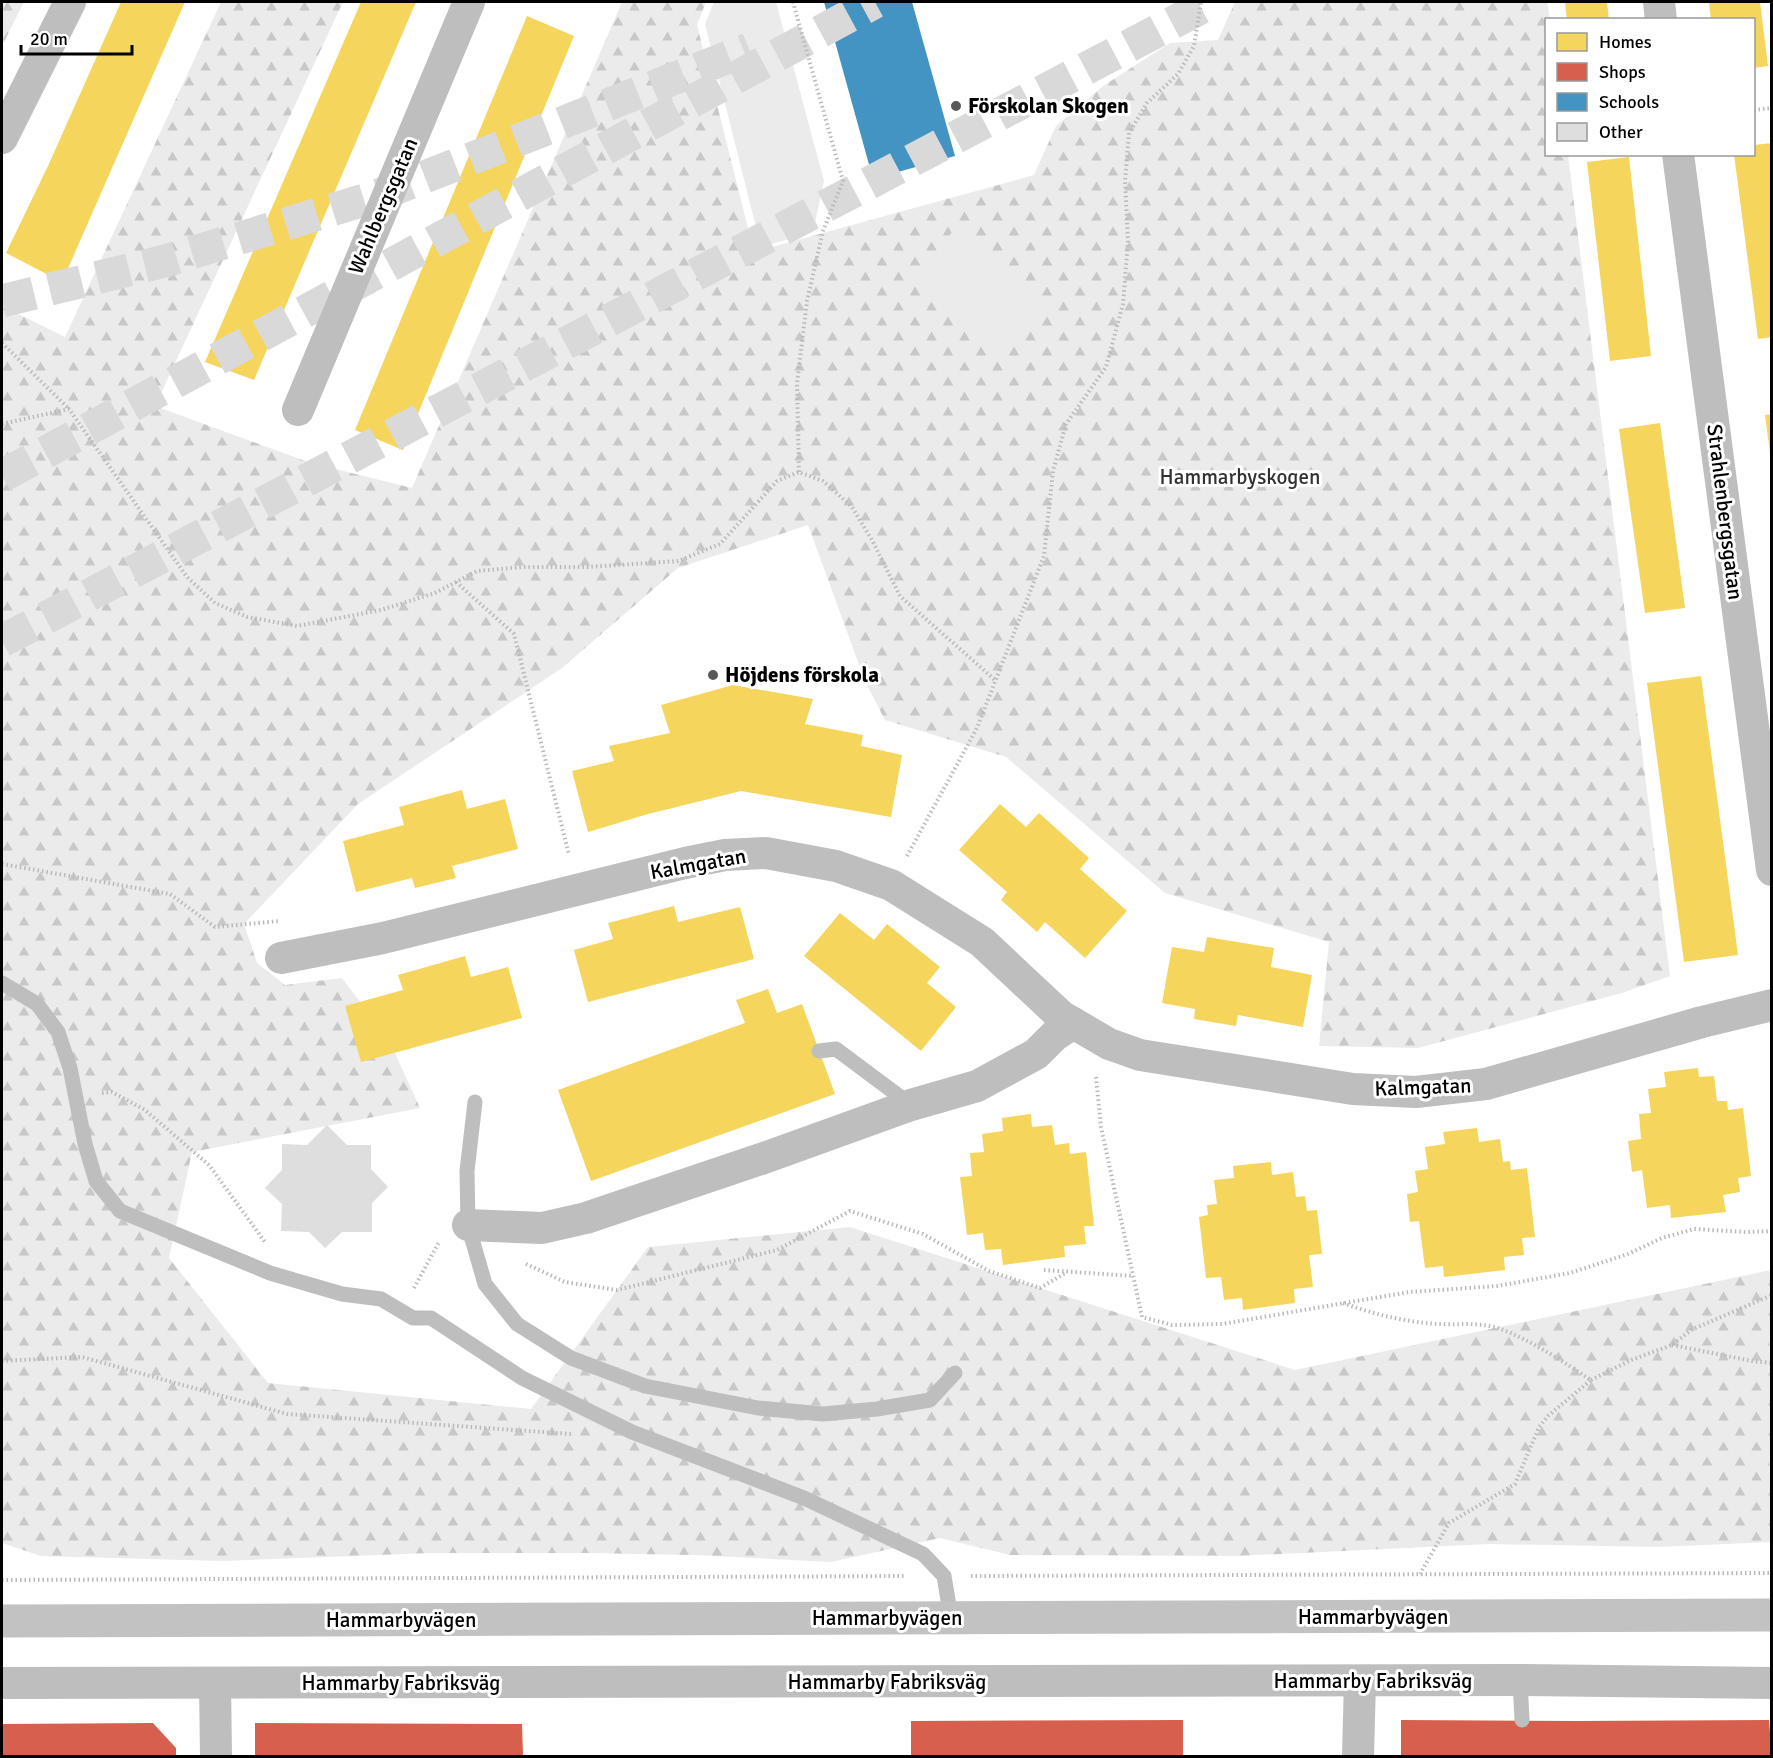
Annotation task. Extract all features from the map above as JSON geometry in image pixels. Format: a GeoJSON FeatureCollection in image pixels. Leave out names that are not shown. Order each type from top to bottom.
{"type":"FeatureCollection","features":[{"type":"Feature","properties":{"kind":"main road","name":"Hammarbyvägen"},"geometry":{"type":"LineString","coordinates":[[2,1621],[1772,1615]]}},
{"type":"Feature","properties":{"kind":"street"},"geometry":{"type":"LineString","coordinates":[[2,138],[70,2]]}},
{"type":"Feature","properties":{"kind":"street","name":"Wahlbergsgatan"},"geometry":{"type":"LineString","coordinates":[[298,410],[469,2]]}},
{"type":"Feature","properties":{"kind":"street"},"geometry":{"type":"LineString","coordinates":[[1659,2],[1660,18]]}},
{"type":"Feature","properties":{"kind":"street","name":"Strahlenbergsgatan"},"geometry":{"type":"LineString","coordinates":[[1678,156],[1772,870]]}},
{"type":"Feature","properties":{"kind":"street","name":"Kalmgatan"},"geometry":{"type":"LineString","coordinates":[[281,958],[383,938],[725,855],[766,853],[836,866],[891,885],[982,942],[1061,1016],[1109,1044],[1140,1055],[1353,1089],[1416,1092],[1486,1084],[1702,1022],[1772,1005]]}},
{"type":"Feature","properties":{"kind":"street"},"geometry":{"type":"LineString","coordinates":[[468,1225],[542,1228],[586,1218],[911,1105],[977,1086],[1036,1054],[1054,1036],[1073,1023]]}},
{"type":"Feature","properties":{"kind":"street","name":"Hammarby Fabriksväg"},"geometry":{"type":"LineString","coordinates":[[2,1683],[1520,1680],[1772,1683]]}},
{"type":"Feature","properties":{"kind":"street"},"geometry":{"type":"LineString","coordinates":[[1358,1756],[1360,1681]]}},
{"type":"Feature","properties":{"kind":"street"},"geometry":{"type":"LineString","coordinates":[[215,1684],[216,1756]]}},
{"type":"Feature","properties":{"kind":"lane"},"geometry":{"type":"LineString","coordinates":[[2,982],[37,1004],[58,1032],[70,1068],[85,1144],[96,1181],[120,1211],[282,1277],[342,1294],[381,1299],[413,1318],[431,1318],[522,1378],[632,1432],[804,1498],[923,1554],[944,1576],[951,1618]]}},
{"type":"Feature","properties":{"kind":"lane"},"geometry":{"type":"LineString","coordinates":[[819,1051],[836,1049],[911,1105]]}},
{"type":"Feature","properties":{"kind":"lane"},"geometry":{"type":"LineString","coordinates":[[475,1102],[467,1171],[468,1225],[485,1284],[517,1324],[571,1358],[645,1386],[758,1408],[823,1414],[878,1409],[930,1400],[955,1373]]}},
{"type":"Feature","properties":{"kind":"lane"},"geometry":{"type":"LineString","coordinates":[[1520,1680],[1522,1720]]}},
{"type":"Feature","properties":{"kind":"path"},"geometry":{"type":"LineString","coordinates":[[793,2],[843,181],[823,231],[807,301],[797,384],[799,472]]}},
{"type":"Feature","properties":{"kind":"path"},"geometry":{"type":"LineString","coordinates":[[891,885],[977,728],[1044,556],[1053,471],[1066,424],[1106,367],[1123,304],[1128,241],[1125,181],[1129,134],[1147,103],[1178,74],[1194,46],[1202,2]]}},
{"type":"Feature","properties":{"kind":"path"},"geometry":{"type":"LineString","coordinates":[[1755,110],[1772,108]]}},
{"type":"Feature","properties":{"kind":"path"},"geometry":{"type":"LineString","coordinates":[[2,343],[69,409],[187,577],[215,603],[247,617],[297,626],[381,610],[435,593],[477,571],[678,561],[720,544],[777,481],[799,472],[823,481],[852,507],[873,542],[900,596],[995,680]]}},
{"type":"Feature","properties":{"kind":"path"},"geometry":{"type":"LineString","coordinates":[[2,424],[69,409]]}},
{"type":"Feature","properties":{"kind":"path"},"geometry":{"type":"LineString","coordinates":[[456,582],[514,634],[579,890]]}},
{"type":"Feature","properties":{"kind":"path"},"geometry":{"type":"LineString","coordinates":[[2,864],[170,894],[214,927],[280,920],[281,958]]}},
{"type":"Feature","properties":{"kind":"path"},"geometry":{"type":"LineString","coordinates":[[1096,1069],[1101,1127],[1142,1317],[1172,1325],[1222,1324],[1409,1292],[1497,1286],[1570,1273],[1628,1254],[1662,1238],[1694,1229],[1772,1231]]}},
{"type":"Feature","properties":{"kind":"path"},"geometry":{"type":"LineString","coordinates":[[75,1096],[112,1092],[145,1110],[209,1165],[261,1234],[282,1277]]}},
{"type":"Feature","properties":{"kind":"path"},"geometry":{"type":"LineString","coordinates":[[523,1263],[564,1282],[617,1290],[777,1250],[850,1211],[923,1234],[988,1272],[1040,1288],[1067,1272]]}},
{"type":"Feature","properties":{"kind":"path"},"geometry":{"type":"LineString","coordinates":[[413,1318],[414,1287],[444,1233],[468,1225]]}},
{"type":"Feature","properties":{"kind":"path"},"geometry":{"type":"LineString","coordinates":[[1044,1270],[1133,1276]]}},
{"type":"Feature","properties":{"kind":"path"},"geometry":{"type":"LineString","coordinates":[[1420,1574],[1449,1523],[1515,1484],[1539,1427],[1548,1416],[1591,1380],[1631,1360],[1672,1345],[1691,1330],[1772,1295]]}},
{"type":"Feature","properties":{"kind":"path"},"geometry":{"type":"LineString","coordinates":[[1341,1302],[1374,1315],[1437,1324],[1467,1323],[1497,1328],[1555,1356],[1591,1380]]}},
{"type":"Feature","properties":{"kind":"path"},"geometry":{"type":"LineString","coordinates":[[1672,1345],[1772,1363]]}},
{"type":"Feature","properties":{"kind":"path"},"geometry":{"type":"LineString","coordinates":[[2,1361],[82,1357],[287,1414],[572,1434]]}},
{"type":"Feature","properties":{"kind":"path"},"geometry":{"type":"LineString","coordinates":[[2,1580],[1772,1573]]}},
{"type":"Feature","properties":{"kind":"green space"},"geometry":{"type":"Polygon","coordinates":[[[2,2],[24,2],[2,46],[2,2]]]}},
{"type":"Feature","properties":{"kind":"green space","name":"Hammarbyskogen"},"geometry":{"type":"Polygon","coordinates":[[[221,2],[343,2],[155,406],[311,463],[412,488],[622,2],[706,2],[697,25],[754,252],[1034,175],[1056,126],[1103,86],[1170,43],[1218,40],[1235,2],[1547,2],[1550,18],[1545,18],[1545,156],[1568,156],[1670,976],[1622,993],[1418,1048],[1319,1046],[1329,942],[1165,893],[1006,757],[885,720],[865,681],[808,525],[678,568],[562,668],[358,804],[244,924],[257,963],[285,985],[342,978],[389,1040],[420,1108],[192,1152],[169,1258],[268,1383],[531,1409],[648,1247],[850,1227],[1295,1370],[1771,1270],[1771,1542],[1658,1547],[1489,1544],[1237,1556],[1010,1555],[940,1538],[831,1562],[693,1555],[586,1553],[430,1553],[222,1561],[41,1556],[2,1543],[2,306],[65,337],[221,2]]]}},
{"type":"Feature","properties":{"kind":"green space"},"geometry":{"type":"Polygon","coordinates":[[[714,2],[776,2],[824,181],[813,232],[761,247],[705,24],[714,2]]]}},
{"type":"Feature","properties":{"kind":"green space"},"geometry":{"type":"Polygon","coordinates":[[[953,231],[1045,300],[1007,351],[915,282],[953,231]]]}},
{"type":"Feature","properties":{"kind":"building: Homes"},"geometry":{"type":"Polygon","coordinates":[[[121,2],[185,2],[62,282],[6,253],[48,166],[121,2]]]}},
{"type":"Feature","properties":{"kind":"building: Homes"},"geometry":{"type":"Polygon","coordinates":[[[361,2],[416,2],[254,380],[205,362],[361,2]]]}},
{"type":"Feature","properties":{"kind":"building: Homes"},"geometry":{"type":"Polygon","coordinates":[[[1565,2],[1607,2],[1609,18],[1567,18],[1565,2]]]}},
{"type":"Feature","properties":{"kind":"building: Homes"},"geometry":{"type":"Polygon","coordinates":[[[1709,2],[1760,2],[1768,66],[1755,68],[1755,18],[1711,18],[1709,2]]]}},
{"type":"Feature","properties":{"kind":"building: Homes"},"geometry":{"type":"Polygon","coordinates":[[[527,16],[574,36],[403,450],[355,430],[527,16]]]}},
{"type":"Feature","properties":{"kind":"building: Homes"},"geometry":{"type":"Polygon","coordinates":[[[1772,143],[1772,337],[1758,339],[1734,156],[1755,156],[1755,145],[1772,143]]]}},
{"type":"Feature","properties":{"kind":"building: Homes"},"geometry":{"type":"Polygon","coordinates":[[[1629,157],[1651,356],[1610,361],[1587,162],[1629,157]]]}},
{"type":"Feature","properties":{"kind":"building: Homes"},"geometry":{"type":"Polygon","coordinates":[[[1772,414],[1772,453],[1770,453],[1765,415],[1772,414]]]}},
{"type":"Feature","properties":{"kind":"building: Homes"},"geometry":{"type":"Polygon","coordinates":[[[1660,423],[1685,608],[1645,613],[1619,429],[1660,423]]]}},
{"type":"Feature","properties":{"kind":"building: Homes"},"geometry":{"type":"Polygon","coordinates":[[[1701,676],[1738,955],[1684,962],[1647,683],[1701,676]]]}},
{"type":"Feature","properties":{"kind":"building: Homes"},"geometry":{"type":"Polygon","coordinates":[[[733,685],[813,699],[805,724],[863,735],[861,746],[902,755],[891,817],[741,791],[648,814],[588,832],[572,771],[614,761],[609,746],[670,733],[661,705],[733,685]]]}},
{"type":"Feature","properties":{"kind":"building: Homes"},"geometry":{"type":"Polygon","coordinates":[[[462,790],[467,809],[505,799],[518,849],[452,866],[456,878],[415,888],[412,878],[356,892],[343,841],[404,825],[399,807],[462,790]]]}},
{"type":"Feature","properties":{"kind":"building: Homes"},"geometry":{"type":"Polygon","coordinates":[[[1000,804],[1026,827],[1039,813],[1089,858],[1080,869],[1127,911],[1085,958],[1045,922],[1037,932],[1001,900],[1007,892],[959,850],[1000,804]]]}},
{"type":"Feature","properties":{"kind":"building: Homes"},"geometry":{"type":"Polygon","coordinates":[[[674,906],[678,922],[740,907],[754,959],[588,1002],[574,950],[613,939],[608,923],[674,906]]]}},
{"type":"Feature","properties":{"kind":"building: Homes"},"geometry":{"type":"Polygon","coordinates":[[[840,913],[874,940],[887,924],[940,967],[927,983],[956,1007],[921,1051],[804,956],[840,913]]]}},
{"type":"Feature","properties":{"kind":"building: Homes"},"geometry":{"type":"Polygon","coordinates":[[[1207,937],[1274,948],[1271,967],[1312,975],[1303,1027],[1238,1015],[1236,1026],[1194,1019],[1195,1009],[1162,1003],[1172,947],[1204,952],[1207,937]]]}},
{"type":"Feature","properties":{"kind":"building: Homes"},"geometry":{"type":"Polygon","coordinates":[[[465,956],[471,977],[508,967],[522,1018],[361,1062],[345,1006],[403,990],[398,975],[465,956]]]}},
{"type":"Feature","properties":{"kind":"building: Homes"},"geometry":{"type":"Polygon","coordinates":[[[768,989],[777,1013],[802,1004],[835,1094],[591,1181],[558,1090],[745,1023],[736,1000],[768,989]]]}},
{"type":"Feature","properties":{"kind":"building: Homes"},"geometry":{"type":"Polygon","coordinates":[[[1698,1068],[1699,1077],[1714,1076],[1717,1101],[1727,1101],[1728,1110],[1743,1108],[1751,1176],[1738,1178],[1740,1192],[1723,1195],[1726,1212],[1671,1218],[1670,1205],[1647,1208],[1642,1170],[1632,1172],[1628,1141],[1641,1139],[1639,1114],[1651,1113],[1648,1089],[1666,1087],[1664,1072],[1698,1068]]]}},
{"type":"Feature","properties":{"kind":"building: Homes"},"geometry":{"type":"Polygon","coordinates":[[[1031,1114],[1032,1127],[1052,1125],[1055,1145],[1069,1143],[1070,1154],[1086,1152],[1094,1226],[1084,1226],[1086,1244],[1064,1246],[1065,1257],[1003,1265],[1001,1249],[985,1250],[983,1233],[967,1235],[960,1177],[972,1176],[970,1153],[984,1152],[982,1134],[1003,1131],[1002,1118],[1031,1114]]]}},
{"type":"Feature","properties":{"kind":"building: Homes"},"geometry":{"type":"Polygon","coordinates":[[[1477,1128],[1479,1142],[1500,1139],[1503,1162],[1510,1161],[1511,1170],[1527,1168],[1535,1237],[1522,1238],[1524,1255],[1504,1257],[1505,1270],[1444,1277],[1443,1266],[1425,1268],[1419,1221],[1410,1222],[1407,1194],[1418,1192],[1415,1171],[1428,1169],[1425,1147],[1445,1144],[1443,1132],[1477,1128]]]}},
{"type":"Feature","properties":{"kind":"building: Homes"},"geometry":{"type":"Polygon","coordinates":[[[1271,1162],[1272,1175],[1293,1172],[1296,1197],[1305,1196],[1307,1211],[1317,1210],[1322,1254],[1309,1255],[1313,1287],[1294,1289],[1295,1303],[1243,1310],[1242,1298],[1224,1300],[1221,1277],[1206,1278],[1199,1217],[1208,1215],[1207,1205],[1217,1204],[1214,1180],[1234,1178],[1233,1166],[1271,1162]]]}},
{"type":"Feature","properties":{"kind":"building: Shops"},"geometry":{"type":"Polygon","coordinates":[[[1183,1720],[1183,1756],[911,1756],[911,1721],[1183,1720]]]}},
{"type":"Feature","properties":{"kind":"building: Shops"},"geometry":{"type":"Polygon","coordinates":[[[1401,1720],[1769,1720],[1772,1756],[1401,1756],[1401,1720]]]}},
{"type":"Feature","properties":{"kind":"building: Shops"},"geometry":{"type":"Polygon","coordinates":[[[153,1723],[176,1748],[176,1756],[2,1756],[2,1724],[153,1723]]]}},
{"type":"Feature","properties":{"kind":"building: Shops"},"geometry":{"type":"Polygon","coordinates":[[[255,1723],[522,1724],[523,1756],[255,1756],[255,1723]]]}},
{"type":"Feature","properties":{"kind":"building: Schools"},"geometry":{"type":"Polygon","coordinates":[[[824,2],[912,2],[955,156],[873,179],[824,2]]]}},
{"type":"Feature","properties":{"kind":"building: Other"},"geometry":{"type":"Polygon","coordinates":[[[327,1125],[347,1145],[371,1145],[371,1169],[388,1187],[372,1203],[372,1232],[342,1232],[325,1248],[309,1232],[281,1231],[282,1204],[265,1188],[282,1170],[282,1144],[307,1145],[327,1125]]]}},
{"type":"Feature","properties":{"kind":"tunnel"},"geometry":{"type":"LineString","coordinates":[[2,476],[875,2]]}},
{"type":"Feature","properties":{"kind":"tunnel"},"geometry":{"type":"LineString","coordinates":[[2,641],[1212,2]]}},
{"type":"Feature","properties":{"kind":"tunnel"},"geometry":{"type":"LineString","coordinates":[[2,301],[165,261],[374,197],[749,49]]}},
{"type":"Feature","properties":{"kind":"place","name":"Förskolan Skogen"},"geometry":{"type":"Point","coordinates":[956,106]}},
{"type":"Feature","properties":{"kind":"place","name":"Höjdens förskola"},"geometry":{"type":"Point","coordinates":[713,675]}}]}
